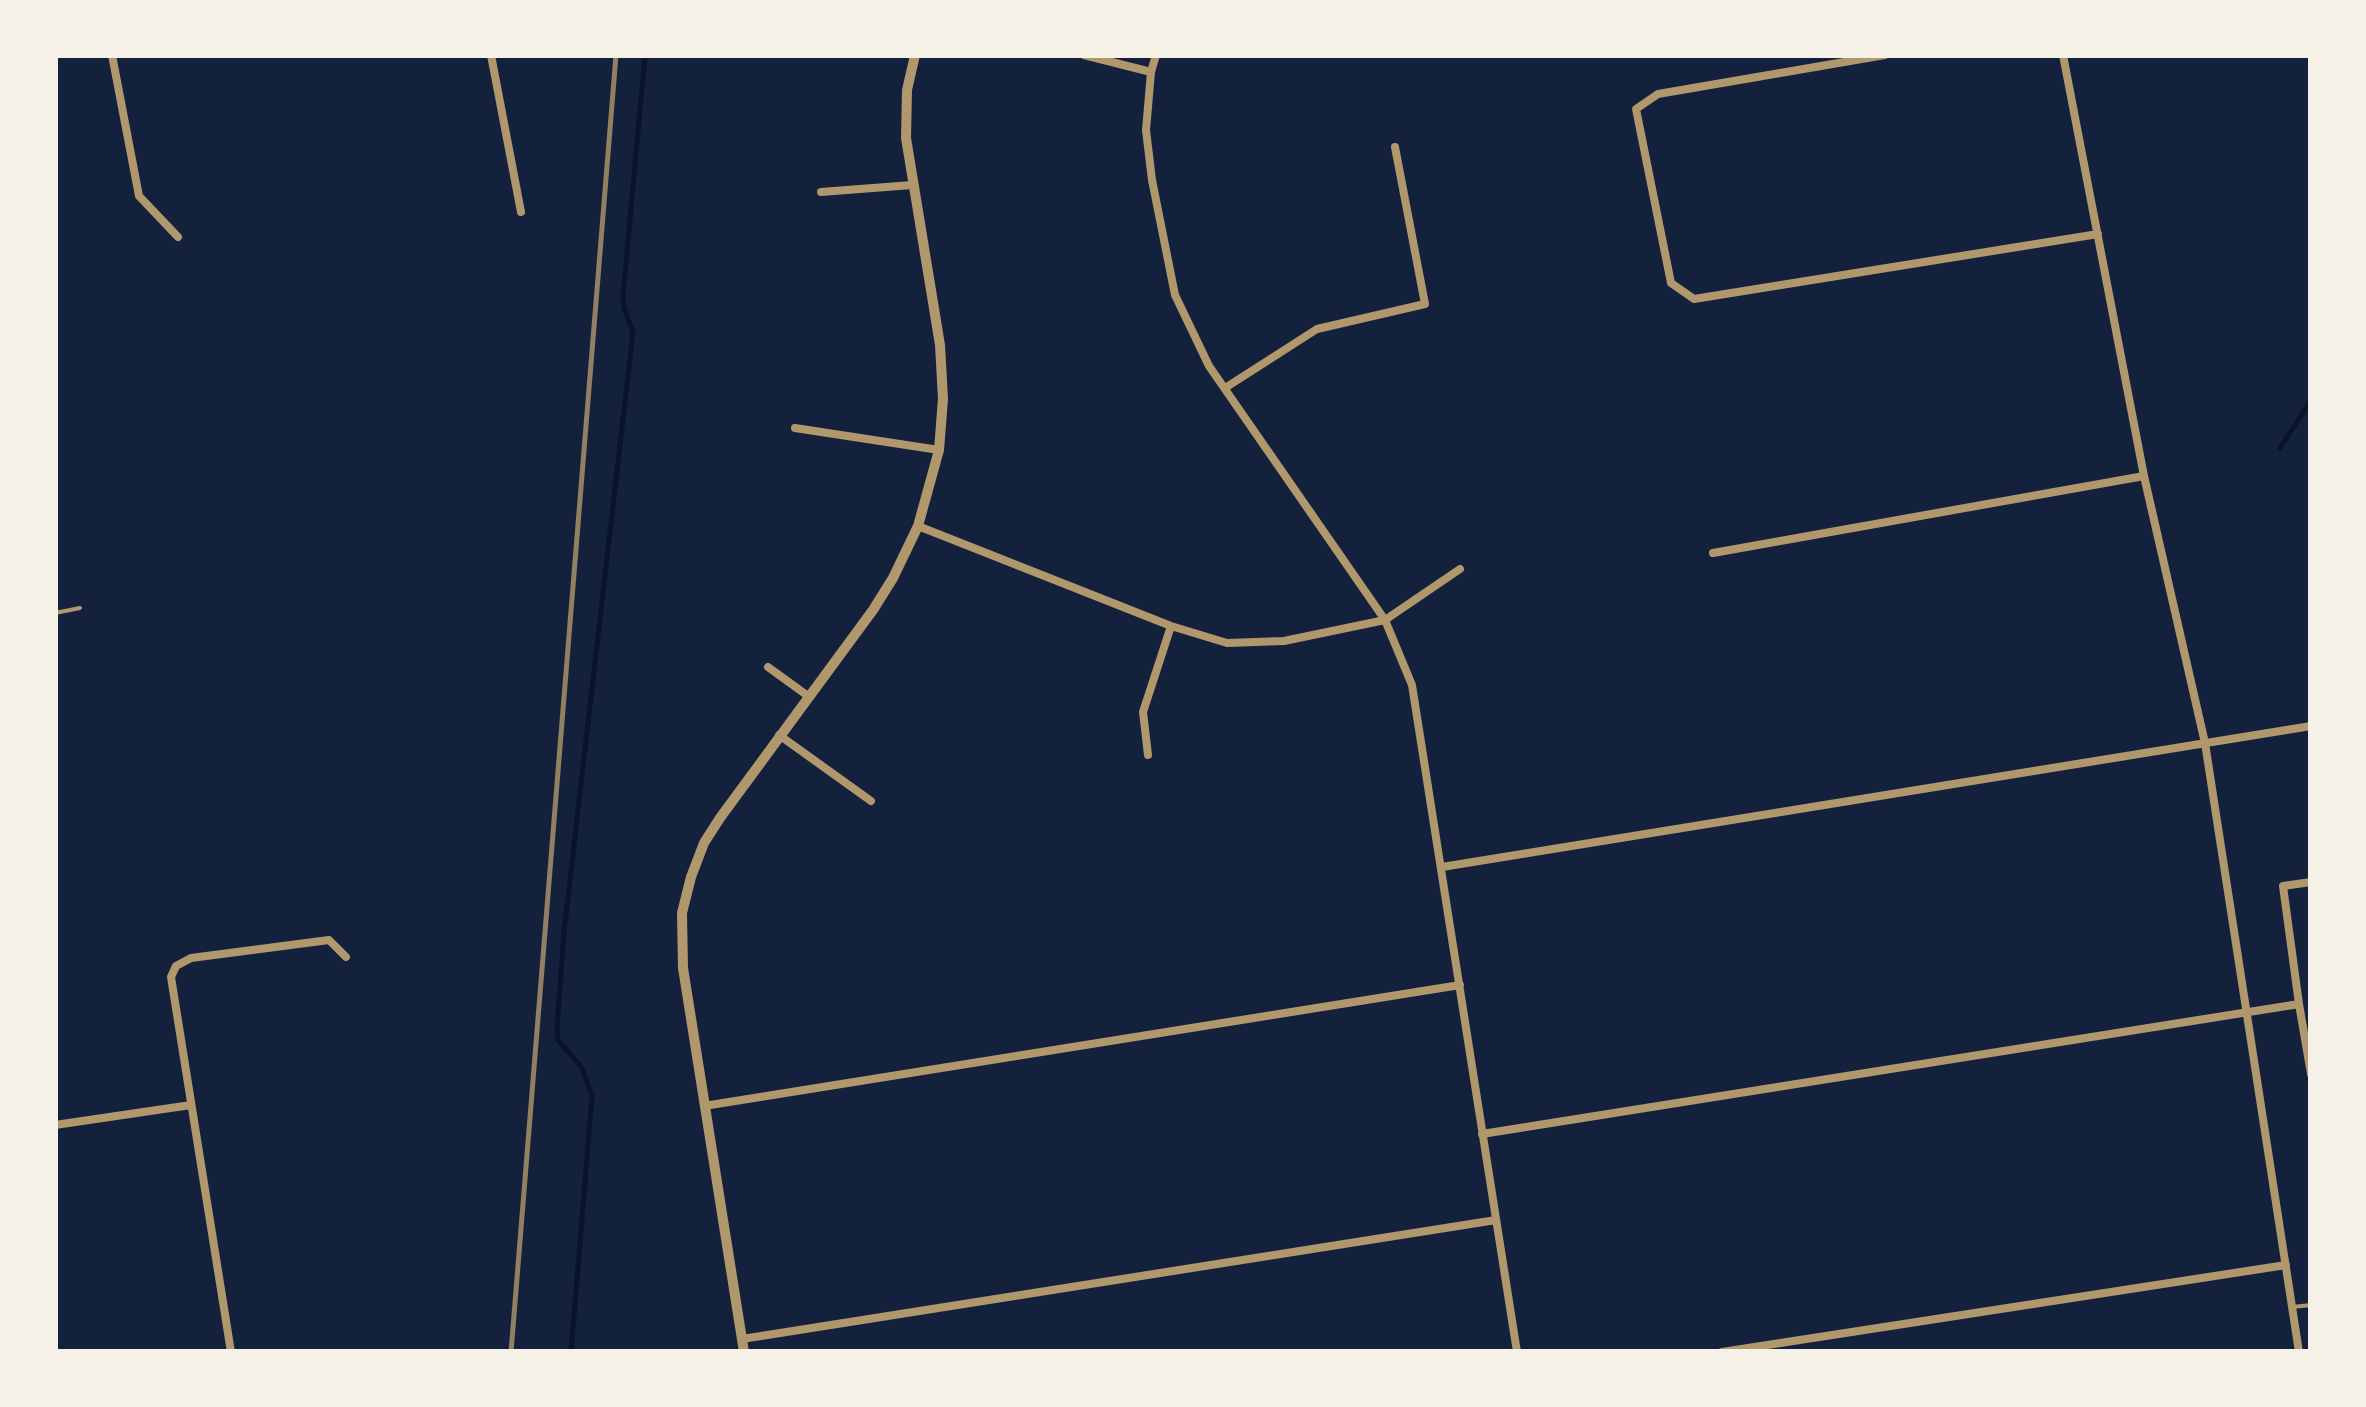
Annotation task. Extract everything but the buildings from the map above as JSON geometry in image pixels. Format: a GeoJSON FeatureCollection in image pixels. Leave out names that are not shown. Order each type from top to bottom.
{"type":"FeatureCollection","features":[{"type":"Feature","properties":{"kind":"street"},"geometry":{"type":"LineString","coordinates":[[112,55],[139,196],[178,237]]}},
{"type":"Feature","properties":{"kind":"street"},"geometry":{"type":"LineString","coordinates":[[490,55],[521,212]]}},
{"type":"Feature","properties":{"kind":"street"},"geometry":{"type":"LineString","coordinates":[[744,1352],[682,968],[682,913],[704,843],[873,610],[918,526],[939,450],[943,399],[940,345],[912,185],[906,122],[915,55]]}},
{"type":"Feature","properties":{"kind":"street"},"geometry":{"type":"LineString","coordinates":[[1084,55],[1151,72]]}},
{"type":"Feature","properties":{"kind":"street"},"geometry":{"type":"LineString","coordinates":[[1156,55],[1146,130],[1152,180],[1175,295],[1190,334],[1385,620],[1412,685],[1517,1352]]}},
{"type":"Feature","properties":{"kind":"street"},"geometry":{"type":"LineString","coordinates":[[1885,55],[1658,94],[1636,109],[1672,283],[1694,299],[2098,234]]}},
{"type":"Feature","properties":{"kind":"street"},"geometry":{"type":"LineString","coordinates":[[2064,55],[2144,476],[2205,743],[2299,1352]]}},
{"type":"Feature","properties":{"kind":"street"},"geometry":{"type":"LineString","coordinates":[[1225,388],[1318,329],[1425,304],[1394,148]]}},
{"type":"Feature","properties":{"kind":"street"},"geometry":{"type":"LineString","coordinates":[[821,192],[912,185]]}},
{"type":"Feature","properties":{"kind":"street"},"geometry":{"type":"LineString","coordinates":[[794,428],[939,450]]}},
{"type":"Feature","properties":{"kind":"street"},"geometry":{"type":"LineString","coordinates":[[1713,552],[2144,476]]}},
{"type":"Feature","properties":{"kind":"street"},"geometry":{"type":"LineString","coordinates":[[918,526],[1171,626],[1227,643],[1261,644],[1385,620],[1460,568]]}},
{"type":"Feature","properties":{"kind":"street"},"geometry":{"type":"LineString","coordinates":[[1148,755],[1143,712],[1171,626]]}},
{"type":"Feature","properties":{"kind":"street"},"geometry":{"type":"LineString","coordinates":[[768,667],[808,696]]}},
{"type":"Feature","properties":{"kind":"street"},"geometry":{"type":"LineString","coordinates":[[1442,867],[2311,726]]}},
{"type":"Feature","properties":{"kind":"street"},"geometry":{"type":"LineString","coordinates":[[779,736],[871,801]]}},
{"type":"Feature","properties":{"kind":"street"},"geometry":{"type":"LineString","coordinates":[[2310,1078],[2282,886],[2311,882]]}},
{"type":"Feature","properties":{"kind":"street"},"geometry":{"type":"LineString","coordinates":[[231,1352],[170,977],[176,966],[191,958],[328,940],[346,957]]}},
{"type":"Feature","properties":{"kind":"street"},"geometry":{"type":"LineString","coordinates":[[704,1106],[1460,985]]}},
{"type":"Feature","properties":{"kind":"street"},"geometry":{"type":"LineString","coordinates":[[1482,1134],[2300,1004]]}},
{"type":"Feature","properties":{"kind":"street"},"geometry":{"type":"LineString","coordinates":[[55,1125],[191,1105]]}},
{"type":"Feature","properties":{"kind":"street"},"geometry":{"type":"LineString","coordinates":[[742,1339],[1496,1220]]}},
{"type":"Feature","properties":{"kind":"street"},"geometry":{"type":"LineString","coordinates":[[1722,1352],[2286,1265]]}},
{"type":"Feature","properties":{"kind":"lane"},"geometry":{"type":"LineString","coordinates":[[55,614],[80,608]]}},
{"type":"Feature","properties":{"kind":"lane"},"geometry":{"type":"LineString","coordinates":[[2292,1307],[2311,1304]]}},
{"type":"Feature","properties":{"kind":"waterway"},"geometry":{"type":"LineString","coordinates":[[571,1352],[592,1096],[582,1068],[558,1040],[557,1028],[564,932],[633,332],[623,295],[645,55]]}},
{"type":"Feature","properties":{"kind":"waterway"},"geometry":{"type":"LineString","coordinates":[[2280,448],[2311,400]]}},
{"type":"Feature","properties":{"kind":"railway"},"geometry":{"type":"LineString","coordinates":[[511,1352],[616,55]]}}]}
